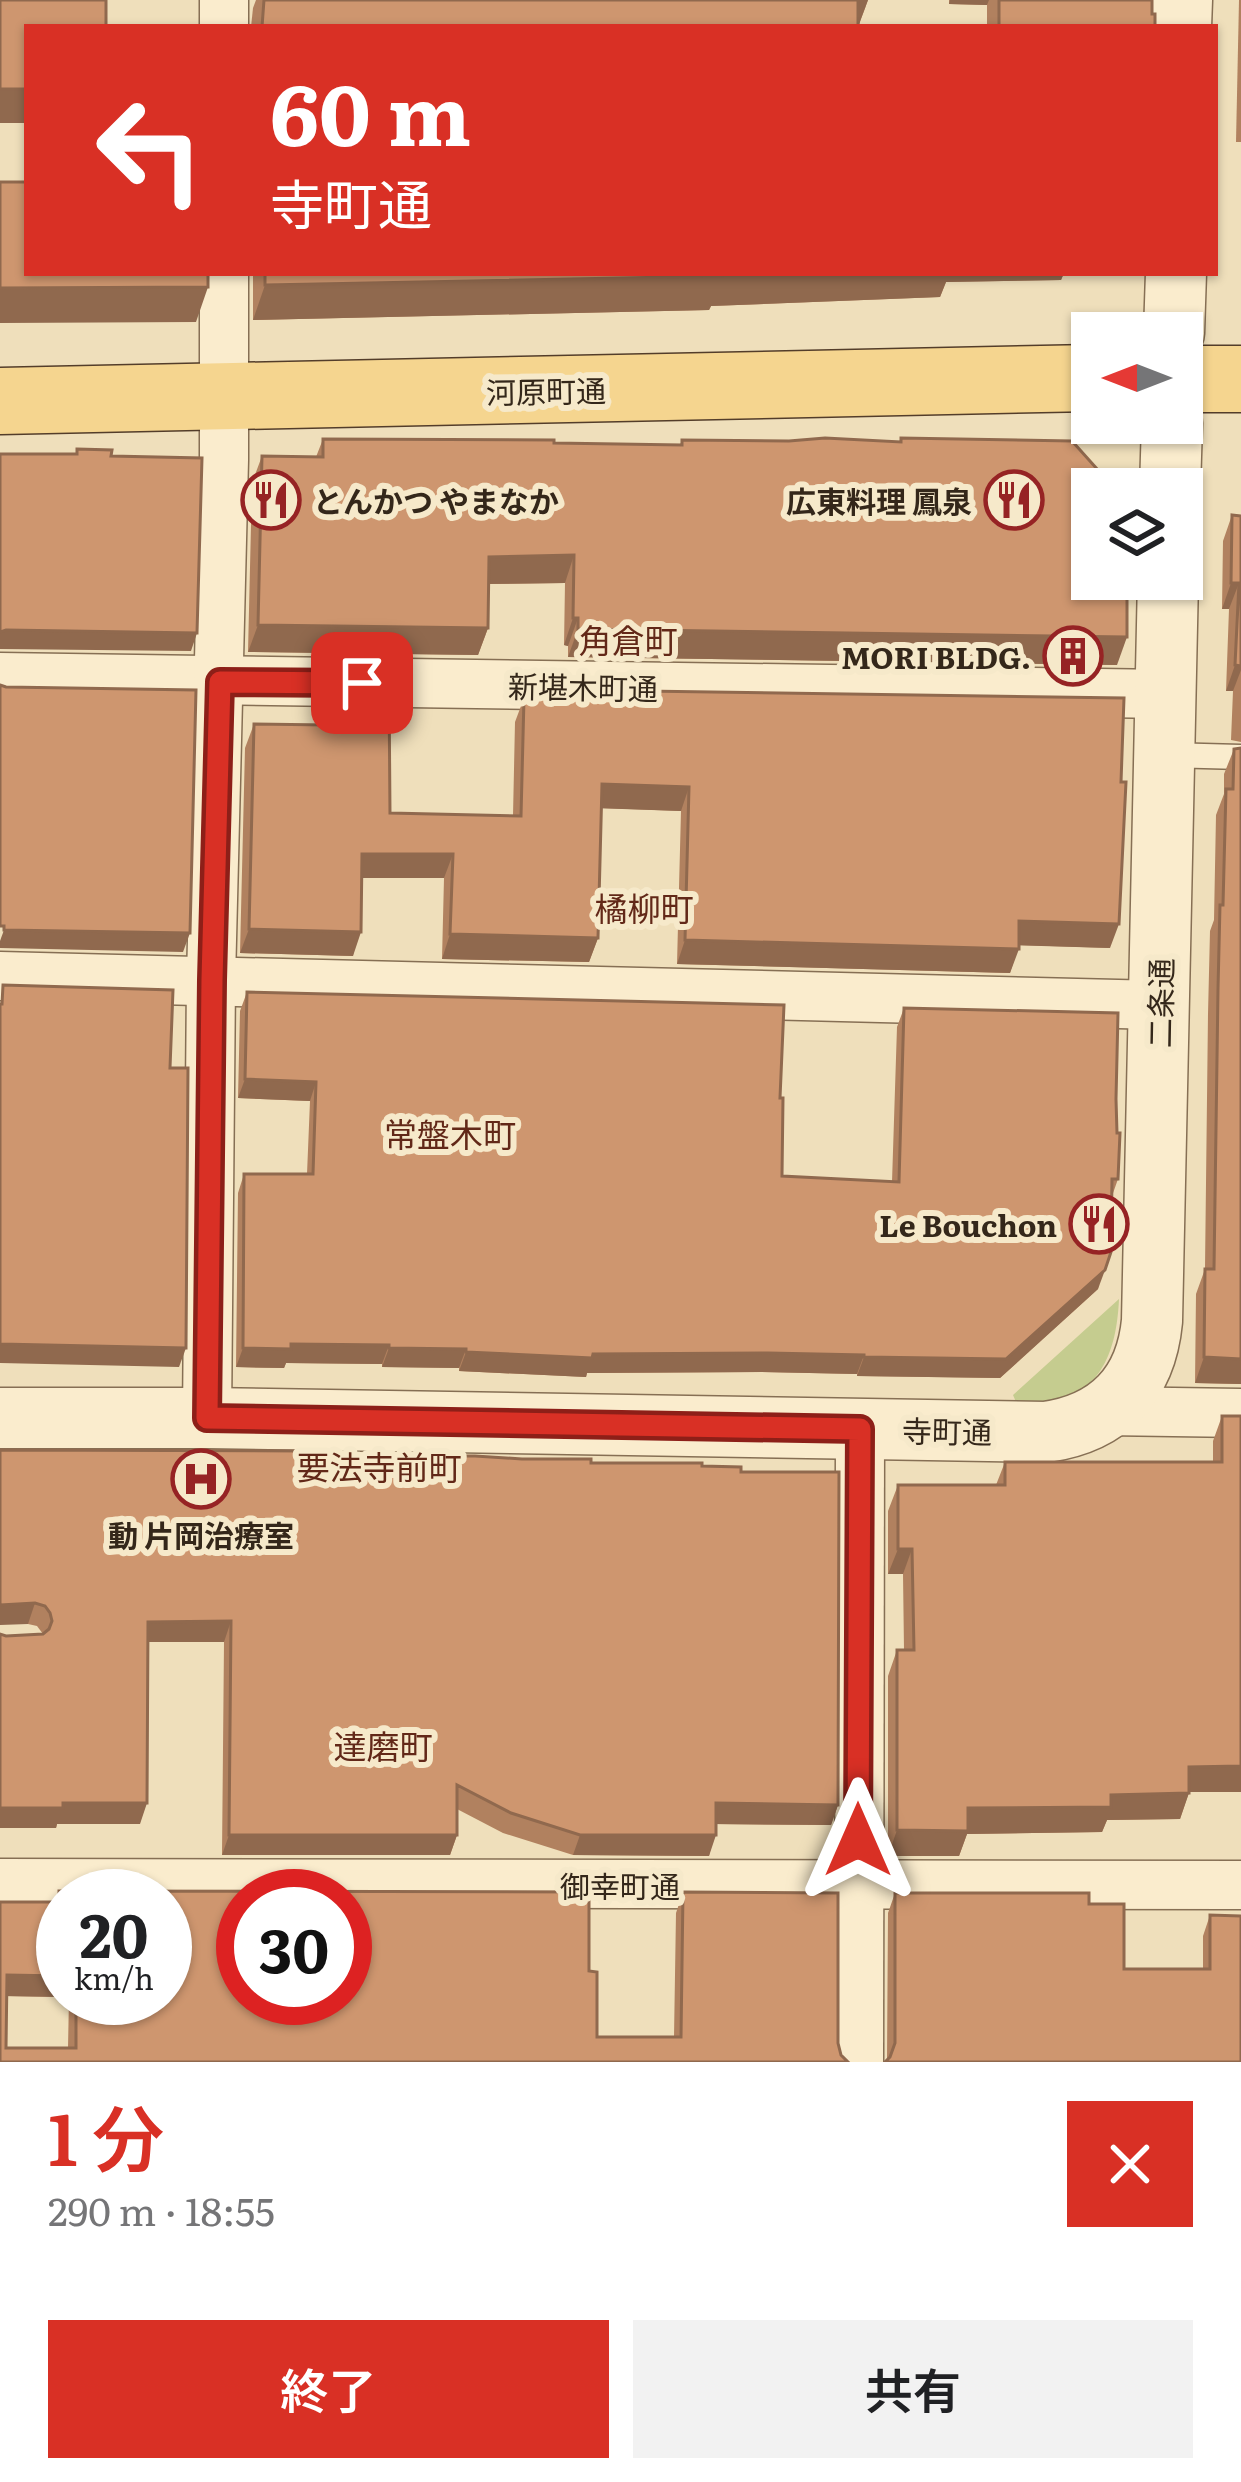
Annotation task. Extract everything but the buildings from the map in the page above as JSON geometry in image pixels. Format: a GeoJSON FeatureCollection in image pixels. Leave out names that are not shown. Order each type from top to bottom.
{"type":"FeatureCollection","features":[{"type":"Feature","properties":{"kind":"main road","name":"河原町通"},"geometry":{"type":"LineString","coordinates":[[0,401],[1071,378]]}},
{"type":"Feature","properties":{"kind":"main road"},"geometry":{"type":"LineString","coordinates":[[1203,379],[1241,379]]}},
{"type":"Feature","properties":{"kind":"street"},"geometry":{"type":"LineString","coordinates":[[207,1418],[224,276]]}},
{"type":"Feature","properties":{"kind":"street"},"geometry":{"type":"LineString","coordinates":[[1175,312],[1176,276]]}},
{"type":"Feature","properties":{"kind":"street","name":"二条通"},"geometry":{"type":"LineString","coordinates":[[1105,1411],[1139,1372],[1150,1339],[1168,600]]}},
{"type":"Feature","properties":{"kind":"street","name":"新堪木町通"},"geometry":{"type":"LineString","coordinates":[[0,677],[1166,694]]}},
{"type":"Feature","properties":{"kind":"street"},"geometry":{"type":"LineString","coordinates":[[0,976],[1159,1005]]}},
{"type":"Feature","properties":{"kind":"street","name":"寺町通"},"geometry":{"type":"LineString","coordinates":[[0,1418],[1046,1432],[1077,1426],[1105,1411],[1241,1413]]}},
{"type":"Feature","properties":{"kind":"street"},"geometry":{"type":"LineString","coordinates":[[859,2062],[860,1429]]}},
{"type":"Feature","properties":{"kind":"street","name":"御幸町通"},"geometry":{"type":"LineString","coordinates":[[0,1882],[1241,1885]]}},
{"type":"Feature","properties":{"kind":"lane"},"geometry":{"type":"LineString","coordinates":[[1164,755],[1241,758]]}},
{"type":"Feature","properties":{"kind":"green space"},"geometry":{"type":"Polygon","coordinates":[[[1119,1299],[1111,1348],[1085,1387],[1054,1402],[1016,1402],[1013,1395],[1119,1299]]]}},
{"type":"Feature","properties":{"kind":"place","name":"とんかつ やまなか"},"geometry":{"type":"Point","coordinates":[271,500]}},
{"type":"Feature","properties":{"kind":"place","name":"広東料理 鳳泉"},"geometry":{"type":"Point","coordinates":[1014,500]}},
{"type":"Feature","properties":{"kind":"place","name":"MORI BLDG."},"geometry":{"type":"Point","coordinates":[1073,656]}},
{"type":"Feature","properties":{"kind":"place","name":"Le Bouchon"},"geometry":{"type":"Point","coordinates":[1099,1224]}},
{"type":"Feature","properties":{"kind":"place","name":"動 片岡治療室"},"geometry":{"type":"Point","coordinates":[201,1479]}},
{"type":"Feature","properties":{"kind":"district","name":"角倉町"},"geometry":{"type":"Point","coordinates":[628,638]}},
{"type":"Feature","properties":{"kind":"district","name":"橘柳町"},"geometry":{"type":"Point","coordinates":[644,906]}},
{"type":"Feature","properties":{"kind":"district","name":"常盤木町"},"geometry":{"type":"Point","coordinates":[450,1132]}},
{"type":"Feature","properties":{"kind":"district","name":"要法寺前町"},"geometry":{"type":"Point","coordinates":[379,1465]}},
{"type":"Feature","properties":{"kind":"district","name":"達磨町"},"geometry":{"type":"Point","coordinates":[383,1744]}},
{"type":"Feature","properties":{"kind":"route"},"geometry":{"type":"LineString","coordinates":[[362,683],[220,682],[207,1418],[860,1429],[858,1840]]}}]}
